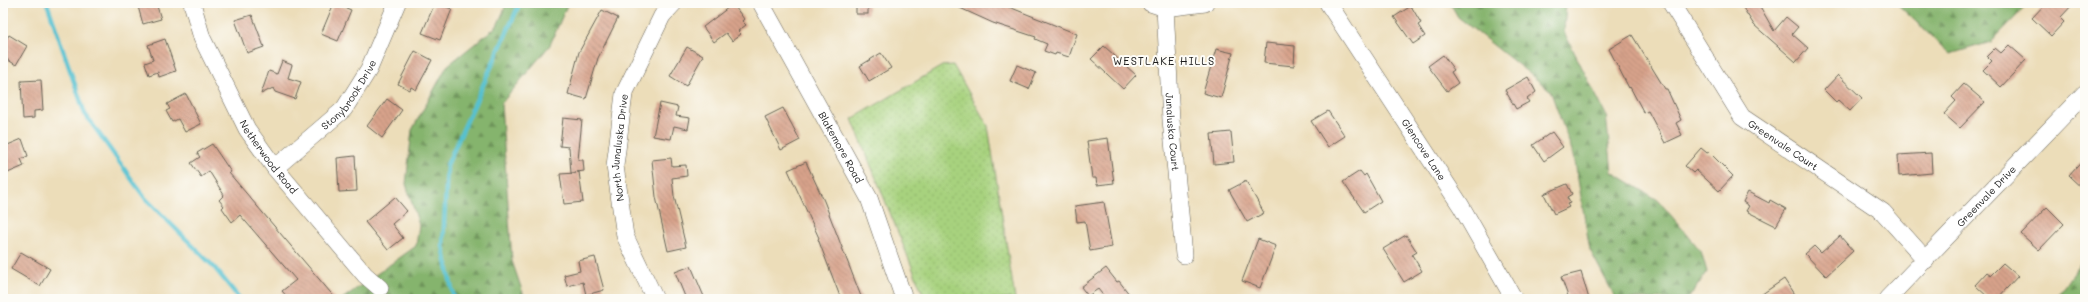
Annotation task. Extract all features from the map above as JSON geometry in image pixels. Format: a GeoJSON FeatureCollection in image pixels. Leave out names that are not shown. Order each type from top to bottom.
{"type":"FeatureCollection","features":[{"type":"Feature","properties":{"kind":"street","name":"Netherwood Road"},"geometry":{"type":"LineString","coordinates":[[192,3],[202,38],[247,129],[275,168],[365,274],[380,288]]}},
{"type":"Feature","properties":{"kind":"street","name":"Stonybrook Drive"},"geometry":{"type":"LineString","coordinates":[[275,168],[344,109],[369,68],[397,3]]}},
{"type":"Feature","properties":{"kind":"street","name":"North Junaluska Drive"},"geometry":{"type":"LineString","coordinates":[[655,299],[625,236],[615,166],[624,94],[662,16],[674,3]]}},
{"type":"Feature","properties":{"kind":"street","name":"Blakemore Road"},"geometry":{"type":"LineString","coordinates":[[761,3],[869,198],[904,299]]}},
{"type":"Feature","properties":{"kind":"street"},"geometry":{"type":"LineString","coordinates":[[1158,6],[1205,3]]}},
{"type":"Feature","properties":{"kind":"street","name":"Glencove Lane"},"geometry":{"type":"LineString","coordinates":[[1328,3],[1461,206],[1514,299]]}},
{"type":"Feature","properties":{"kind":"street","name":"Greenvale Court"},"geometry":{"type":"LineString","coordinates":[[1671,3],[1742,116],[1883,212],[1926,260]]}},
{"type":"Feature","properties":{"kind":"street","name":"Junaluska Court"},"geometry":{"type":"LineString","coordinates":[[1158,6],[1184,255]]}},
{"type":"Feature","properties":{"kind":"street","name":"Greenvale Drive"},"geometry":{"type":"LineString","coordinates":[[1887,299],[2085,93]]}},
{"type":"Feature","properties":{"kind":"green space"},"geometry":{"type":"Polygon","coordinates":[[[504,3],[568,3],[550,45],[501,104],[512,261],[525,299],[342,299],[416,246],[419,225],[406,184],[412,130],[447,66],[497,26],[505,8],[504,3]]]}},
{"type":"Feature","properties":{"kind":"green space"},"geometry":{"type":"Polygon","coordinates":[[[1450,3],[1566,3],[1564,32],[1606,115],[1612,172],[1658,200],[1701,251],[1707,272],[1688,299],[1618,299],[1615,297],[1590,250],[1574,156],[1550,90],[1458,17],[1450,3]]]}},
{"type":"Feature","properties":{"kind":"green space"},"geometry":{"type":"Polygon","coordinates":[[[1896,3],[2029,3],[1991,42],[1950,54],[1896,3]]]}},
{"type":"Feature","properties":{"kind":"green space"},"geometry":{"type":"Polygon","coordinates":[[[953,65],[988,126],[1015,299],[925,299],[852,119],[942,66],[953,65]]]}},
{"type":"Feature","properties":{"kind":"green space"},"geometry":{"type":"Polygon","coordinates":[[[2085,257],[2085,299],[2052,299],[2063,289],[2085,257]]]}},
{"type":"Feature","properties":{"kind":"building"},"geometry":{"type":"Polygon","coordinates":[[[137,3],[156,3],[161,19],[143,24],[137,3]]]}},
{"type":"Feature","properties":{"kind":"building"},"geometry":{"type":"Polygon","coordinates":[[[334,3],[351,10],[338,41],[321,34],[334,3]]]}},
{"type":"Feature","properties":{"kind":"building"},"geometry":{"type":"Polygon","coordinates":[[[435,3],[452,9],[440,40],[422,33],[435,3]]]}},
{"type":"Feature","properties":{"kind":"building"},"geometry":{"type":"Polygon","coordinates":[[[856,3],[868,3],[868,14],[856,14],[856,3]]]}},
{"type":"Feature","properties":{"kind":"building"},"geometry":{"type":"Polygon","coordinates":[[[949,3],[999,3],[1077,34],[1069,57],[1056,53],[1055,55],[1044,51],[1047,44],[1035,39],[1036,37],[993,23],[949,3]]]}},
{"type":"Feature","properties":{"kind":"building"},"geometry":{"type":"Polygon","coordinates":[[[1740,3],[1758,3],[1774,31],[1786,17],[1798,27],[1792,34],[1808,48],[1796,62],[1754,25],[1740,3]]]}},
{"type":"Feature","properties":{"kind":"building"},"geometry":{"type":"Polygon","coordinates":[[[2046,3],[2074,3],[2060,18],[2064,22],[2051,36],[2032,18],[2046,3]]]}},
{"type":"Feature","properties":{"kind":"building"},"geometry":{"type":"Polygon","coordinates":[[[733,4],[744,19],[742,21],[746,25],[738,31],[741,34],[732,41],[726,33],[714,42],[703,27],[733,4]]]}},
{"type":"Feature","properties":{"kind":"building"},"geometry":{"type":"Polygon","coordinates":[[[1411,6],[1421,23],[1418,25],[1425,36],[1413,44],[1394,17],[1411,6]]]}},
{"type":"Feature","properties":{"kind":"building"},"geometry":{"type":"Polygon","coordinates":[[[602,10],[618,18],[598,58],[586,99],[568,94],[579,52],[602,10]]]}},
{"type":"Feature","properties":{"kind":"building"},"geometry":{"type":"Polygon","coordinates":[[[252,15],[264,47],[247,53],[235,20],[252,15]]]}},
{"type":"Feature","properties":{"kind":"building"},"geometry":{"type":"Polygon","coordinates":[[[9,35],[27,46],[16,65],[5,58],[7,55],[3,53],[3,44],[9,35]]]}},
{"type":"Feature","properties":{"kind":"building"},"geometry":{"type":"Polygon","coordinates":[[[1632,35],[1665,89],[1667,89],[1681,120],[1676,123],[1682,135],[1665,143],[1648,111],[1644,113],[1630,87],[1629,88],[1609,49],[1632,35]]]}},
{"type":"Feature","properties":{"kind":"building"},"geometry":{"type":"Polygon","coordinates":[[[165,39],[176,71],[159,77],[158,72],[149,75],[145,63],[153,60],[148,45],[165,39]]]}},
{"type":"Feature","properties":{"kind":"building"},"geometry":{"type":"Polygon","coordinates":[[[1266,43],[1295,46],[1294,66],[1264,63],[1266,43]]]}},
{"type":"Feature","properties":{"kind":"building"},"geometry":{"type":"Polygon","coordinates":[[[2009,45],[2026,60],[2001,87],[1983,70],[1992,61],[1987,56],[1995,48],[2001,53],[2009,45]]]}},
{"type":"Feature","properties":{"kind":"building"},"geometry":{"type":"Polygon","coordinates":[[[1104,46],[1136,75],[1123,89],[1091,59],[1104,46]]]}},
{"type":"Feature","properties":{"kind":"building"},"geometry":{"type":"Polygon","coordinates":[[[687,47],[703,56],[686,86],[670,76],[687,47]]]}},
{"type":"Feature","properties":{"kind":"building"},"geometry":{"type":"Polygon","coordinates":[[[1216,49],[1233,53],[1221,98],[1203,93],[1216,49]]]}},
{"type":"Feature","properties":{"kind":"building"},"geometry":{"type":"Polygon","coordinates":[[[415,51],[432,60],[416,90],[411,87],[410,90],[398,84],[415,51]]]}},
{"type":"Feature","properties":{"kind":"building"},"geometry":{"type":"Polygon","coordinates":[[[881,53],[891,68],[869,81],[860,66],[881,53]]]}},
{"type":"Feature","properties":{"kind":"building"},"geometry":{"type":"Polygon","coordinates":[[[1443,55],[1454,70],[1451,72],[1458,83],[1447,91],[1428,66],[1443,55]]]}},
{"type":"Feature","properties":{"kind":"building"},"geometry":{"type":"Polygon","coordinates":[[[282,61],[292,65],[288,78],[301,82],[295,99],[275,92],[273,88],[261,94],[269,71],[277,74],[282,61]]]}},
{"type":"Feature","properties":{"kind":"building"},"geometry":{"type":"Polygon","coordinates":[[[1017,65],[1036,73],[1029,89],[1010,81],[1017,65]]]}},
{"type":"Feature","properties":{"kind":"building"},"geometry":{"type":"Polygon","coordinates":[[[1838,75],[1862,98],[1850,111],[1838,100],[1836,102],[1824,90],[1838,75]]]}},
{"type":"Feature","properties":{"kind":"building"},"geometry":{"type":"Polygon","coordinates":[[[1528,77],[1536,92],[1527,99],[1529,102],[1516,109],[1505,90],[1528,77]]]}},
{"type":"Feature","properties":{"kind":"building"},"geometry":{"type":"Polygon","coordinates":[[[41,80],[43,110],[34,111],[34,118],[23,119],[21,81],[41,80]]]}},
{"type":"Feature","properties":{"kind":"building"},"geometry":{"type":"Polygon","coordinates":[[[1964,84],[1985,102],[1960,128],[1944,114],[1956,101],[1952,97],[1964,84]]]}},
{"type":"Feature","properties":{"kind":"building"},"geometry":{"type":"Polygon","coordinates":[[[186,94],[201,124],[185,132],[178,119],[172,122],[166,111],[170,109],[167,104],[186,94]]]}},
{"type":"Feature","properties":{"kind":"building"},"geometry":{"type":"Polygon","coordinates":[[[387,99],[402,110],[382,138],[367,126],[387,99]]]}},
{"type":"Feature","properties":{"kind":"building"},"geometry":{"type":"Polygon","coordinates":[[[660,103],[678,107],[676,116],[690,118],[688,129],[674,126],[671,139],[653,136],[660,103]]]}},
{"type":"Feature","properties":{"kind":"building"},"geometry":{"type":"Polygon","coordinates":[[[783,108],[800,140],[781,150],[765,117],[783,108]]]}},
{"type":"Feature","properties":{"kind":"building"},"geometry":{"type":"Polygon","coordinates":[[[1328,111],[1345,136],[1328,147],[1311,121],[1328,111]]]}},
{"type":"Feature","properties":{"kind":"building"},"geometry":{"type":"Polygon","coordinates":[[[563,118],[582,120],[578,160],[583,160],[584,171],[577,172],[579,172],[583,202],[564,204],[560,174],[576,173],[571,173],[569,147],[560,146],[563,118]]]}},
{"type":"Feature","properties":{"kind":"building"},"geometry":{"type":"Polygon","coordinates":[[[1231,132],[1234,162],[1214,164],[1211,134],[1231,132]]]}},
{"type":"Feature","properties":{"kind":"building"},"geometry":{"type":"Polygon","coordinates":[[[1552,132],[1563,147],[1544,161],[1533,145],[1552,132]]]}},
{"type":"Feature","properties":{"kind":"building"},"geometry":{"type":"Polygon","coordinates":[[[1108,138],[1114,183],[1097,185],[1096,178],[1092,178],[1087,141],[1108,138]]]}},
{"type":"Feature","properties":{"kind":"building"},"geometry":{"type":"Polygon","coordinates":[[[22,139],[28,156],[21,159],[24,166],[3,175],[3,147],[22,139]]]}},
{"type":"Feature","properties":{"kind":"building"},"geometry":{"type":"Polygon","coordinates":[[[212,144],[231,172],[229,173],[336,299],[289,299],[282,291],[296,280],[240,215],[232,222],[222,208],[224,206],[219,200],[224,195],[209,171],[201,177],[191,163],[200,157],[197,153],[212,144]]]}},
{"type":"Feature","properties":{"kind":"building"},"geometry":{"type":"Polygon","coordinates":[[[1701,148],[1707,153],[1709,152],[1733,176],[1719,191],[1696,170],[1693,173],[1685,166],[1701,148]]]}},
{"type":"Feature","properties":{"kind":"building"},"geometry":{"type":"Polygon","coordinates":[[[1931,153],[1932,173],[1899,176],[1898,155],[1931,153]]]}},
{"type":"Feature","properties":{"kind":"building"},"geometry":{"type":"Polygon","coordinates":[[[355,156],[357,191],[339,192],[337,158],[355,156]]]}},
{"type":"Feature","properties":{"kind":"building"},"geometry":{"type":"Polygon","coordinates":[[[671,158],[672,166],[686,165],[687,176],[672,178],[674,196],[686,247],[668,251],[656,197],[652,160],[671,158]]]}},
{"type":"Feature","properties":{"kind":"building"},"geometry":{"type":"Polygon","coordinates":[[[2085,158],[2085,191],[2069,176],[2085,158]]]}},
{"type":"Feature","properties":{"kind":"building"},"geometry":{"type":"Polygon","coordinates":[[[806,162],[824,201],[862,299],[841,299],[818,239],[819,238],[788,170],[806,162]]]}},
{"type":"Feature","properties":{"kind":"building"},"geometry":{"type":"Polygon","coordinates":[[[1360,171],[1364,176],[1366,174],[1381,201],[1364,212],[1343,182],[1360,171]]]}},
{"type":"Feature","properties":{"kind":"building"},"geometry":{"type":"Polygon","coordinates":[[[1246,181],[1264,213],[1247,222],[1229,190],[1246,181]]]}},
{"type":"Feature","properties":{"kind":"building"},"geometry":{"type":"Polygon","coordinates":[[[1567,184],[1572,194],[1567,197],[1570,203],[1567,204],[1569,207],[1554,214],[1544,194],[1567,184]]]}},
{"type":"Feature","properties":{"kind":"building"},"geometry":{"type":"Polygon","coordinates":[[[1748,192],[1769,203],[1770,200],[1786,209],[1776,226],[1746,211],[1749,206],[1743,202],[1748,192]]]}},
{"type":"Feature","properties":{"kind":"building"},"geometry":{"type":"Polygon","coordinates":[[[395,197],[407,211],[392,224],[403,238],[388,250],[365,222],[395,197]]]}},
{"type":"Feature","properties":{"kind":"building"},"geometry":{"type":"Polygon","coordinates":[[[1104,202],[1112,247],[1090,251],[1085,221],[1077,222],[1075,206],[1104,202]]]}},
{"type":"Feature","properties":{"kind":"building"},"geometry":{"type":"Polygon","coordinates":[[[2047,207],[2064,224],[2039,250],[2021,234],[2047,207]]]}},
{"type":"Feature","properties":{"kind":"building"},"geometry":{"type":"Polygon","coordinates":[[[1406,235],[1417,252],[1412,255],[1422,271],[1404,282],[1383,249],[1406,235]]]}},
{"type":"Feature","properties":{"kind":"building"},"geometry":{"type":"Polygon","coordinates":[[[1840,236],[1853,251],[1826,276],[1805,254],[1814,246],[1821,253],[1840,236]]]}},
{"type":"Feature","properties":{"kind":"building"},"geometry":{"type":"Polygon","coordinates":[[[1258,239],[1276,246],[1260,288],[1242,281],[1258,239]]]}},
{"type":"Feature","properties":{"kind":"building"},"geometry":{"type":"Polygon","coordinates":[[[21,252],[50,269],[40,286],[11,269],[21,252]]]}},
{"type":"Feature","properties":{"kind":"building"},"geometry":{"type":"Polygon","coordinates":[[[595,257],[604,290],[586,295],[583,282],[567,286],[564,275],[580,271],[578,261],[595,257]]]}},
{"type":"Feature","properties":{"kind":"building"},"geometry":{"type":"Polygon","coordinates":[[[2003,263],[2018,276],[1997,299],[1990,299],[1975,285],[1987,272],[1991,275],[2003,263]]]}},
{"type":"Feature","properties":{"kind":"building"},"geometry":{"type":"Polygon","coordinates":[[[691,266],[705,299],[686,299],[675,272],[691,266]]]}},
{"type":"Feature","properties":{"kind":"building"},"geometry":{"type":"Polygon","coordinates":[[[1106,268],[1117,282],[1119,281],[1133,299],[1106,299],[1098,289],[1088,296],[1081,287],[1106,268]]]}},
{"type":"Feature","properties":{"kind":"building"},"geometry":{"type":"Polygon","coordinates":[[[1581,272],[1589,299],[1569,299],[1561,277],[1581,272]]]}},
{"type":"Feature","properties":{"kind":"building"},"geometry":{"type":"Polygon","coordinates":[[[1784,279],[1797,299],[1755,299],[1784,279]]]}},
{"type":"Feature","properties":{"kind":"waterway"},"geometry":{"type":"LineString","coordinates":[[47,3],[85,114],[145,198],[214,267],[240,299]]}},
{"type":"Feature","properties":{"kind":"waterway"},"geometry":{"type":"LineString","coordinates":[[454,299],[443,246],[447,165],[520,3]]}},
{"type":"Feature","properties":{"kind":"district","name":"WESTLAKE HILLS"},"geometry":{"type":"Point","coordinates":[1164,61]}}]}
